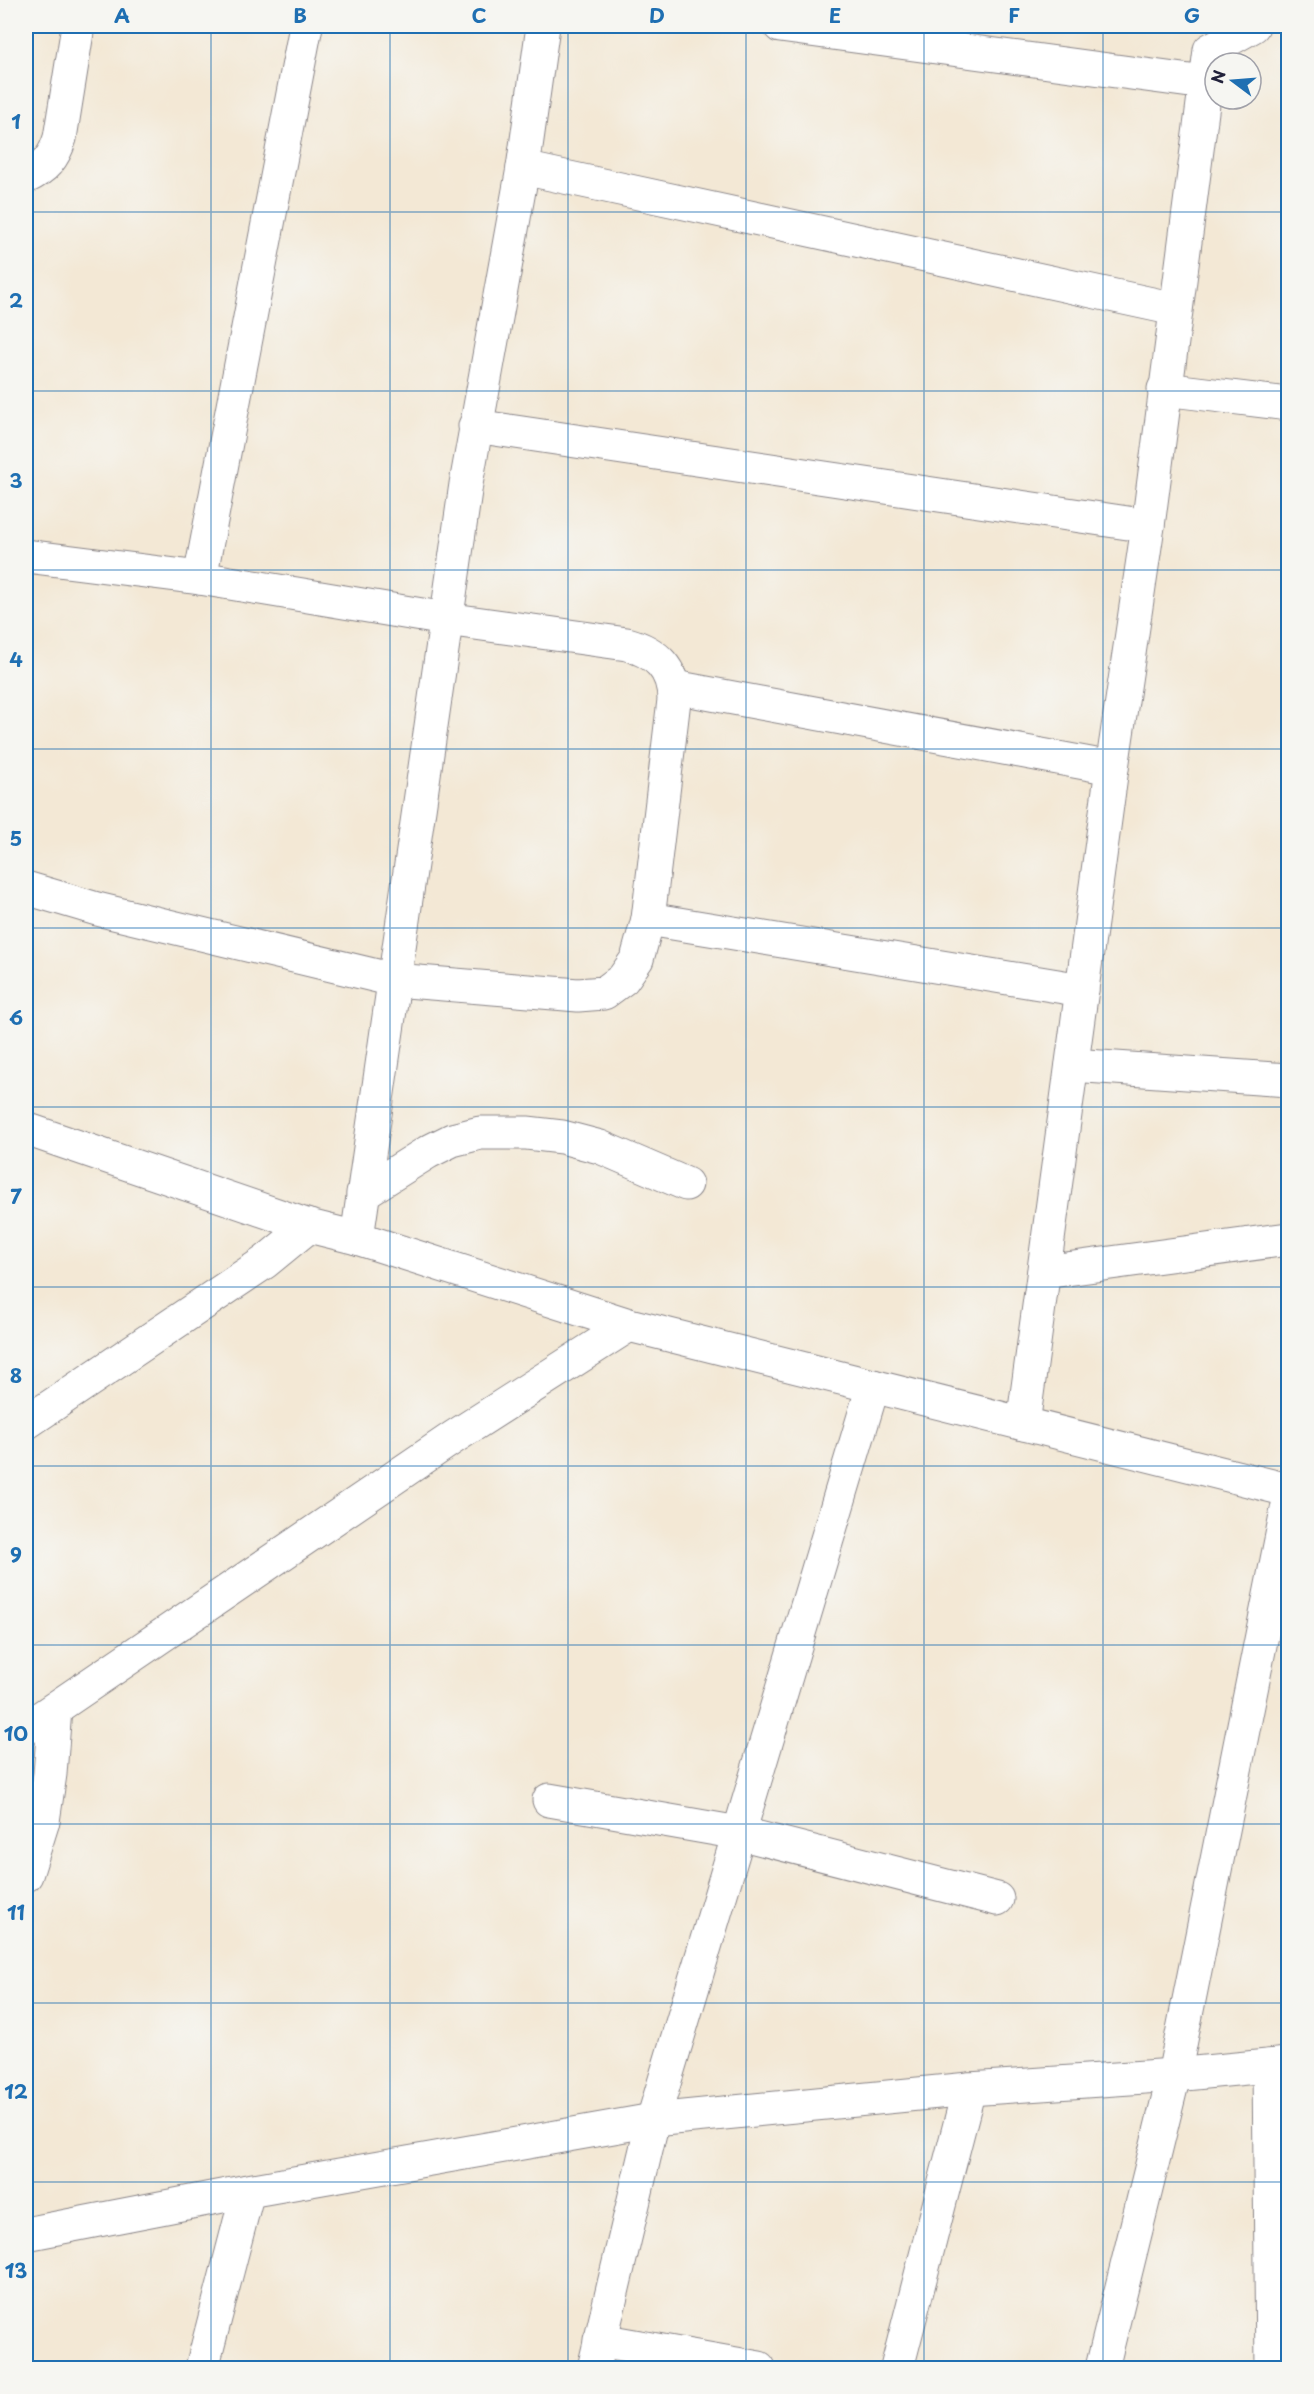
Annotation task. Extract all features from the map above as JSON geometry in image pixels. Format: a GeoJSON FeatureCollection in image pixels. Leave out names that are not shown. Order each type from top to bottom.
{"type":"FeatureCollection","features":[{"type":"Feature","properties":{"kind":"street"},"geometry":{"type":"LineString","coordinates":[[26,177],[40,170],[54,155],[60,138],[78,26]]}},
{"type":"Feature","properties":{"kind":"street"},"geometry":{"type":"LineString","coordinates":[[200,578],[306,26]]}},
{"type":"Feature","properties":{"kind":"street"},"geometry":{"type":"LineString","coordinates":[[357,1238],[475,426],[524,168],[543,26]]}},
{"type":"Feature","properties":{"kind":"street"},"geometry":{"type":"LineString","coordinates":[[780,26],[814,28],[1203,83]]}},
{"type":"Feature","properties":{"kind":"street"},"geometry":{"type":"LineString","coordinates":[[1210,51],[1244,28]]}},
{"type":"Feature","properties":{"kind":"street"},"geometry":{"type":"LineString","coordinates":[[1023,1424],[1112,768],[1148,526],[1203,98]]}},
{"type":"Feature","properties":{"kind":"street"},"geometry":{"type":"LineString","coordinates":[[524,168],[1175,309]]}},
{"type":"Feature","properties":{"kind":"street"},"geometry":{"type":"LineString","coordinates":[[1164,389],[1288,404]]}},
{"type":"Feature","properties":{"kind":"street"},"geometry":{"type":"LineString","coordinates":[[475,426],[1148,526]]}},
{"type":"Feature","properties":{"kind":"street"},"geometry":{"type":"LineString","coordinates":[[26,556],[200,578],[446,619],[627,644],[653,654],[663,664],[674,687],[648,919],[638,959],[623,979],[604,993],[578,995],[394,980],[98,909],[26,888]]}},
{"type":"Feature","properties":{"kind":"street"},"geometry":{"type":"LineString","coordinates":[[674,687],[1112,768]]}},
{"type":"Feature","properties":{"kind":"street"},"geometry":{"type":"LineString","coordinates":[[648,919],[1082,990]]}},
{"type":"Feature","properties":{"kind":"street"},"geometry":{"type":"LineString","coordinates":[[1072,1065],[1288,1080]]}},
{"type":"Feature","properties":{"kind":"street"},"geometry":{"type":"LineString","coordinates":[[26,1129],[309,1226],[357,1238],[629,1325],[1288,1490]]}},
{"type":"Feature","properties":{"kind":"street"},"geometry":{"type":"LineString","coordinates":[[363,1193],[428,1152],[452,1140],[480,1133],[527,1133],[562,1137],[600,1147],[686,1184]]}},
{"type":"Feature","properties":{"kind":"street"},"geometry":{"type":"LineString","coordinates":[[29,1412],[265,1262],[309,1226]]}},
{"type":"Feature","properties":{"kind":"street"},"geometry":{"type":"LineString","coordinates":[[1044,1272],[1288,1239]]}},
{"type":"Feature","properties":{"kind":"street"},"geometry":{"type":"LineString","coordinates":[[26,1728],[453,1437],[629,1325]]}},
{"type":"Feature","properties":{"kind":"street"},"geometry":{"type":"LineString","coordinates":[[759,2368],[597,2354],[653,2120],[873,1386]]}},
{"type":"Feature","properties":{"kind":"street"},"geometry":{"type":"LineString","coordinates":[[1102,2368],[1174,2075],[1288,1505]]}},
{"type":"Feature","properties":{"kind":"street"},"geometry":{"type":"LineString","coordinates":[[26,1875],[34,1818],[51,1774],[55,1710]]}},
{"type":"Feature","properties":{"kind":"street"},"geometry":{"type":"LineString","coordinates":[[549,1800],[739,1833],[997,1899]]}},
{"type":"Feature","properties":{"kind":"street"},"geometry":{"type":"LineString","coordinates":[[26,2234],[248,2191],[653,2120],[969,2089],[1174,2075],[1279,2065],[1272,2368]]}},
{"type":"Feature","properties":{"kind":"street"},"geometry":{"type":"LineString","coordinates":[[897,2368],[969,2089]]}},
{"type":"Feature","properties":{"kind":"street"},"geometry":{"type":"LineString","coordinates":[[202,2368],[248,2191]]}}]}
